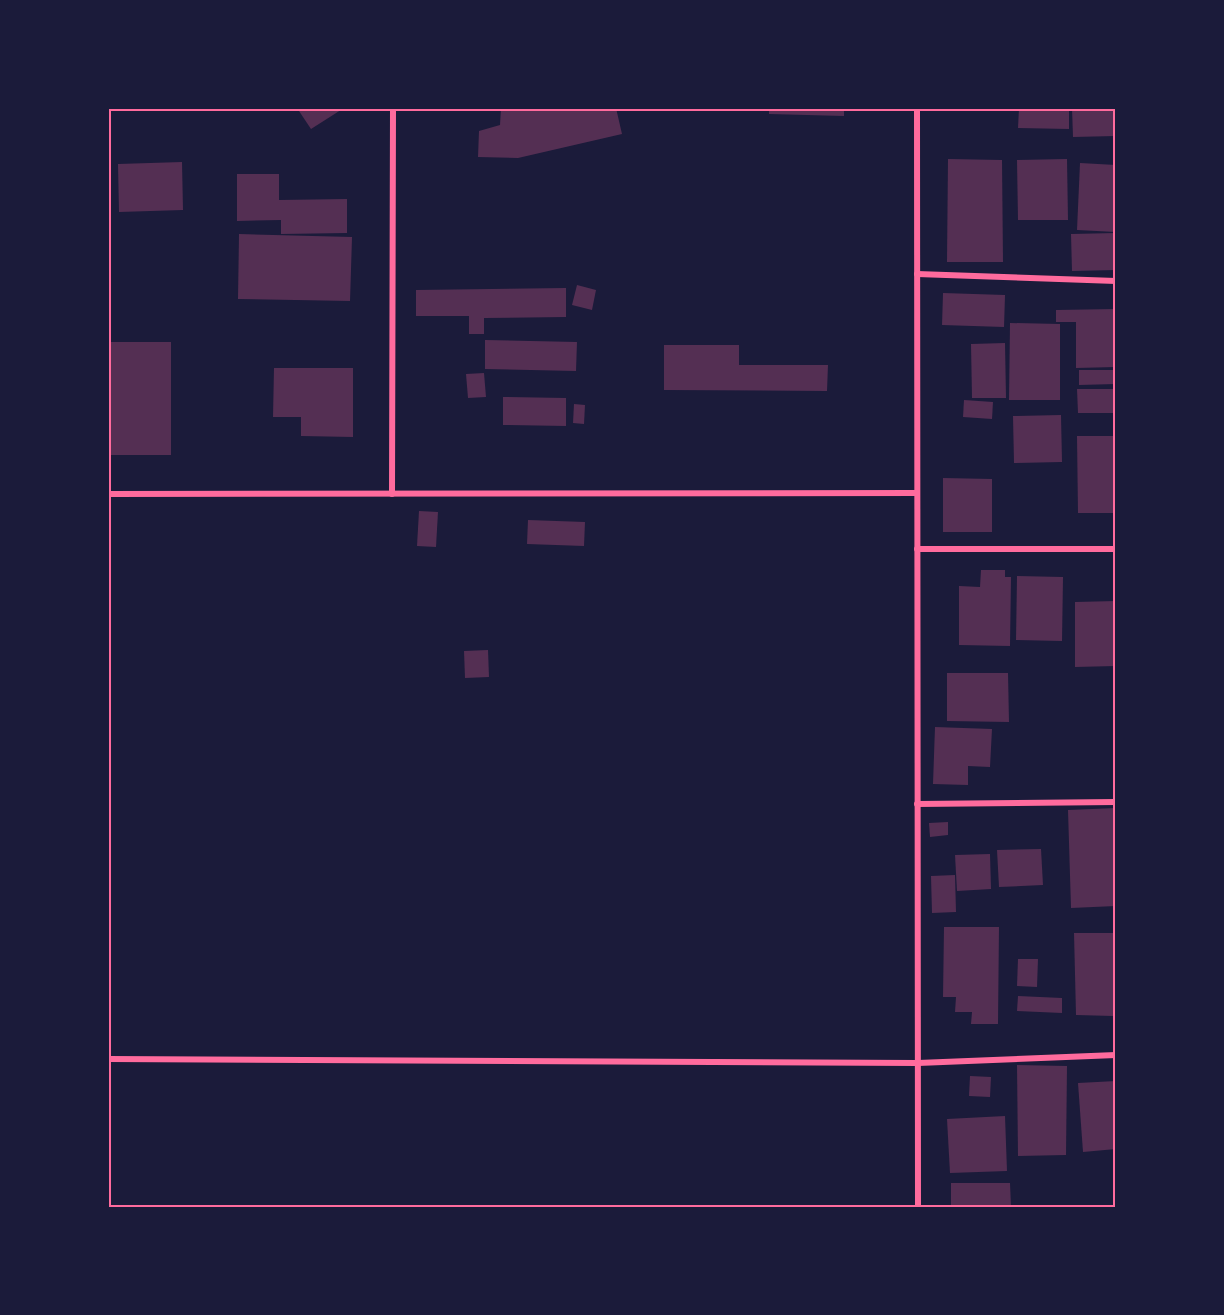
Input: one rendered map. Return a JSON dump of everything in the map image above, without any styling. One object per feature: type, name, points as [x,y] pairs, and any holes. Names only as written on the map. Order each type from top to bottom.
[{"type":"street","points":[[392,494],[393,108]]},
{"type":"street","points":[[917,108],[918,1207]]},
{"type":"street","points":[[917,274],[1116,281]]},
{"type":"street","points":[[108,494],[917,493]]},
{"type":"street","points":[[917,549],[1116,549]]},
{"type":"street","points":[[917,804],[1116,802]]},
{"type":"street","points":[[108,1059],[918,1062],[1116,1055]]},
{"type":"building","points":[[297,108],[344,108],[311,129]]},
{"type":"building","points":[[501,108],[616,108],[622,134],[518,158],[478,157],[479,131],[500,125]]},
{"type":"building","points":[[769,108],[844,108],[844,116],[769,114]]},
{"type":"building","points":[[1019,108],[1069,108],[1069,129],[1018,128]]},
{"type":"building","points":[[1072,108],[1116,108],[1116,136],[1073,137]]},
{"type":"building","points":[[948,159],[1002,160],[1003,262],[947,262]]},
{"type":"building","points":[[1067,159],[1068,220],[1018,220],[1017,160]]},
{"type":"building","points":[[182,162],[183,210],[119,212],[118,164]]},
{"type":"building","points":[[1080,163],[1116,165],[1116,232],[1077,230]]},
{"type":"building","points":[[237,174],[279,174],[279,200],[347,199],[347,233],[281,234],[281,220],[237,221]]},
{"type":"building","points":[[1116,233],[1116,270],[1072,271],[1071,234]]},
{"type":"building","points":[[239,234],[352,237],[350,301],[238,299]]},
{"type":"building","points":[[577,285],[596,290],[592,310],[572,305]]},
{"type":"building","points":[[566,288],[566,317],[484,318],[484,334],[469,334],[469,316],[416,316],[416,290]]},
{"type":"building","points":[[943,293],[1005,295],[1004,327],[942,325]]},
{"type":"building","points":[[1116,309],[1116,367],[1076,368],[1076,322],[1056,322],[1056,310]]},
{"type":"building","points":[[1010,323],[1060,324],[1060,400],[1009,400]]},
{"type":"building","points":[[485,340],[577,342],[576,371],[485,369]]},
{"type":"building","points":[[108,342],[171,342],[171,455],[108,455]]},
{"type":"building","points":[[1005,343],[1006,398],[972,398],[971,344]]},
{"type":"building","points":[[664,345],[739,345],[739,365],[828,365],[827,391],[664,390]]},
{"type":"building","points":[[274,368],[353,368],[353,437],[301,436],[301,417],[273,417]]},
{"type":"building","points":[[1079,370],[1116,370],[1116,384],[1079,385]]},
{"type":"building","points":[[484,373],[486,397],[468,398],[466,374]]},
{"type":"building","points":[[1077,389],[1116,389],[1116,413],[1078,413]]},
{"type":"building","points":[[503,397],[566,398],[566,426],[503,425]]},
{"type":"building","points":[[964,400],[993,402],[992,419],[963,417]]},
{"type":"building","points":[[574,404],[585,405],[584,424],[573,423]]},
{"type":"building","points":[[1061,415],[1062,462],[1014,463],[1013,416]]},
{"type":"building","points":[[1077,436],[1116,436],[1116,513],[1078,513]]},
{"type":"building","points":[[943,478],[992,479],[992,532],[943,532]]},
{"type":"building","points":[[419,511],[438,512],[436,547],[417,546]]},
{"type":"building","points":[[528,520],[585,522],[584,546],[527,544]]},
{"type":"building","points":[[981,570],[1005,570],[1005,577],[1011,577],[1010,646],[959,645],[959,586],[980,587]]},
{"type":"building","points":[[1017,576],[1063,577],[1062,641],[1016,640]]},
{"type":"building","points":[[1116,601],[1116,666],[1075,667],[1075,602]]},
{"type":"building","points":[[488,650],[489,677],[465,678],[464,651]]},
{"type":"building","points":[[947,673],[1008,673],[1009,722],[947,721]]},
{"type":"building","points":[[935,727],[992,729],[990,767],[968,766],[968,785],[933,784]]},
{"type":"building","points":[[1116,808],[1116,906],[1071,908],[1068,810]]},
{"type":"building","points":[[948,822],[948,835],[930,837],[929,823]]},
{"type":"building","points":[[1041,849],[1043,885],[999,887],[997,850]]},
{"type":"building","points":[[990,854],[991,889],[957,891],[955,855]]},
{"type":"building","points":[[955,875],[956,912],[932,913],[931,876]]},
{"type":"building","points":[[944,927],[999,927],[998,1024],[971,1024],[972,1012],[955,1012],[956,997],[943,997]]},
{"type":"building","points":[[1074,933],[1114,933],[1113,1016],[1076,1015]]},
{"type":"building","points":[[1018,959],[1038,959],[1037,987],[1017,986]]},
{"type":"building","points":[[1018,996],[1062,998],[1062,1013],[1017,1011]]},
{"type":"building","points":[[1017,1065],[1067,1066],[1066,1155],[1018,1156]]},
{"type":"building","points":[[970,1076],[991,1077],[990,1097],[969,1096]]},
{"type":"building","points":[[1116,1081],[1116,1149],[1083,1152],[1078,1083]]},
{"type":"building","points":[[1005,1116],[1007,1171],[950,1173],[947,1119]]},
{"type":"building","points":[[951,1183],[1010,1183],[1011,1207],[951,1207]]}]
